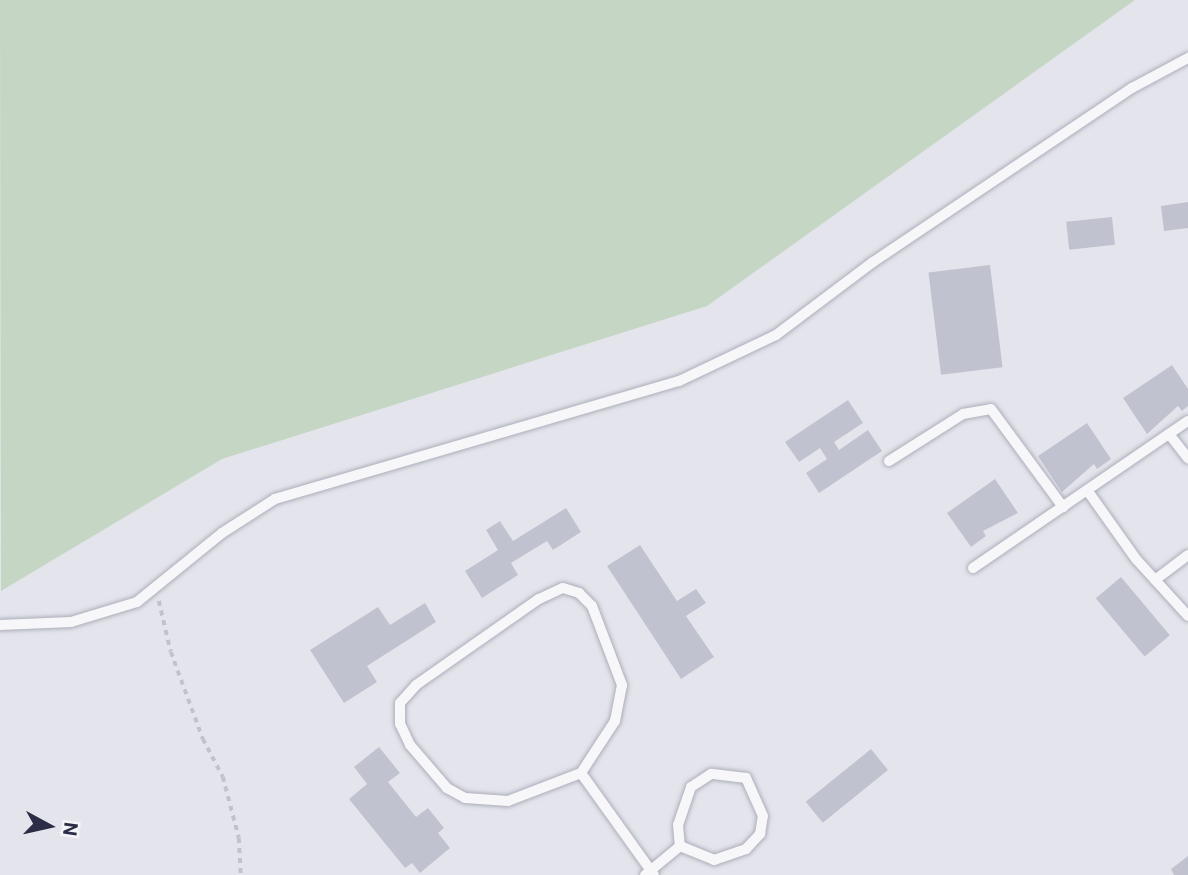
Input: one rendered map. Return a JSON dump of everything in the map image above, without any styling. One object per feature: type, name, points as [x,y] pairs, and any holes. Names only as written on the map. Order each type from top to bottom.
[{"type":"lane","points":[[0,625],[71,622],[137,602],[222,533],[275,499],[679,381],[776,335],[873,262],[1057,138],[1132,88],[1188,58]]},
{"type":"lane","points":[[890,461],[963,414],[991,409],[1063,507]]},
{"type":"lane","points":[[973,568],[1188,421]]},
{"type":"lane","points":[[1168,434],[1188,458]]},
{"type":"lane","points":[[1087,490],[1155,580],[1188,615]]},
{"type":"lane","points":[[1155,580],[1188,555]]},
{"type":"lane","points":[[563,588],[579,593],[592,606],[622,685],[615,721],[581,773],[508,801],[465,799],[447,788],[410,745],[400,724],[400,703],[416,685],[539,598],[563,588]]},
{"type":"lane","points":[[581,773],[650,874],[681,846]]},
{"type":"lane","points":[[712,774],[746,778],[763,816],[760,834],[746,849],[714,860],[681,846],[678,825],[691,787],[712,774]]},
{"type":"path","points":[[156,586],[171,652],[203,739],[223,777],[239,838],[241,875]]},
{"type":"green space","points":[[0,0],[1135,0],[707,306],[222,459],[1,591]]},
{"type":"building","points":[[1188,202],[1188,228],[1164,231],[1161,206]]},
{"type":"building","points":[[1112,217],[1115,245],[1069,250],[1066,222]]},
{"type":"building","points":[[990,265],[1003,367],[941,375],[928,273]]},
{"type":"building","points":[[1172,365],[1188,389],[1188,406],[1182,411],[1178,406],[1147,434],[1123,398]]},
{"type":"building","points":[[848,400],[863,423],[834,442],[839,450],[868,430],[882,451],[819,493],[806,473],[827,459],[820,448],[799,462],[785,442]]},
{"type":"building","points":[[1087,423],[1111,459],[1097,469],[1094,464],[1062,492],[1038,456]]},
{"type":"building","points":[[995,479],[1018,513],[983,531],[986,536],[971,547],[947,513]]},
{"type":"building","points":[[566,508],[581,532],[553,550],[547,541],[511,563],[518,575],[482,598],[465,571],[498,550],[486,530],[500,521],[513,541]]},
{"type":"building","points":[[640,545],[677,601],[696,589],[706,603],[686,616],[714,657],[681,679],[607,566]]},
{"type":"building","points":[[1121,577],[1170,635],[1145,656],[1096,598]]},
{"type":"building","points":[[425,603],[436,622],[367,666],[377,682],[344,703],[310,650],[378,607],[390,625]]},
{"type":"building","points":[[379,747],[400,773],[388,782],[416,817],[428,808],[444,828],[438,833],[450,848],[420,873],[412,863],[405,868],[349,799],[367,784],[354,767]]},
{"type":"building","points":[[871,749],[888,770],[823,823],[806,802]]},
{"type":"building","points":[[1188,856],[1188,875],[1174,875],[1171,869]]}]
